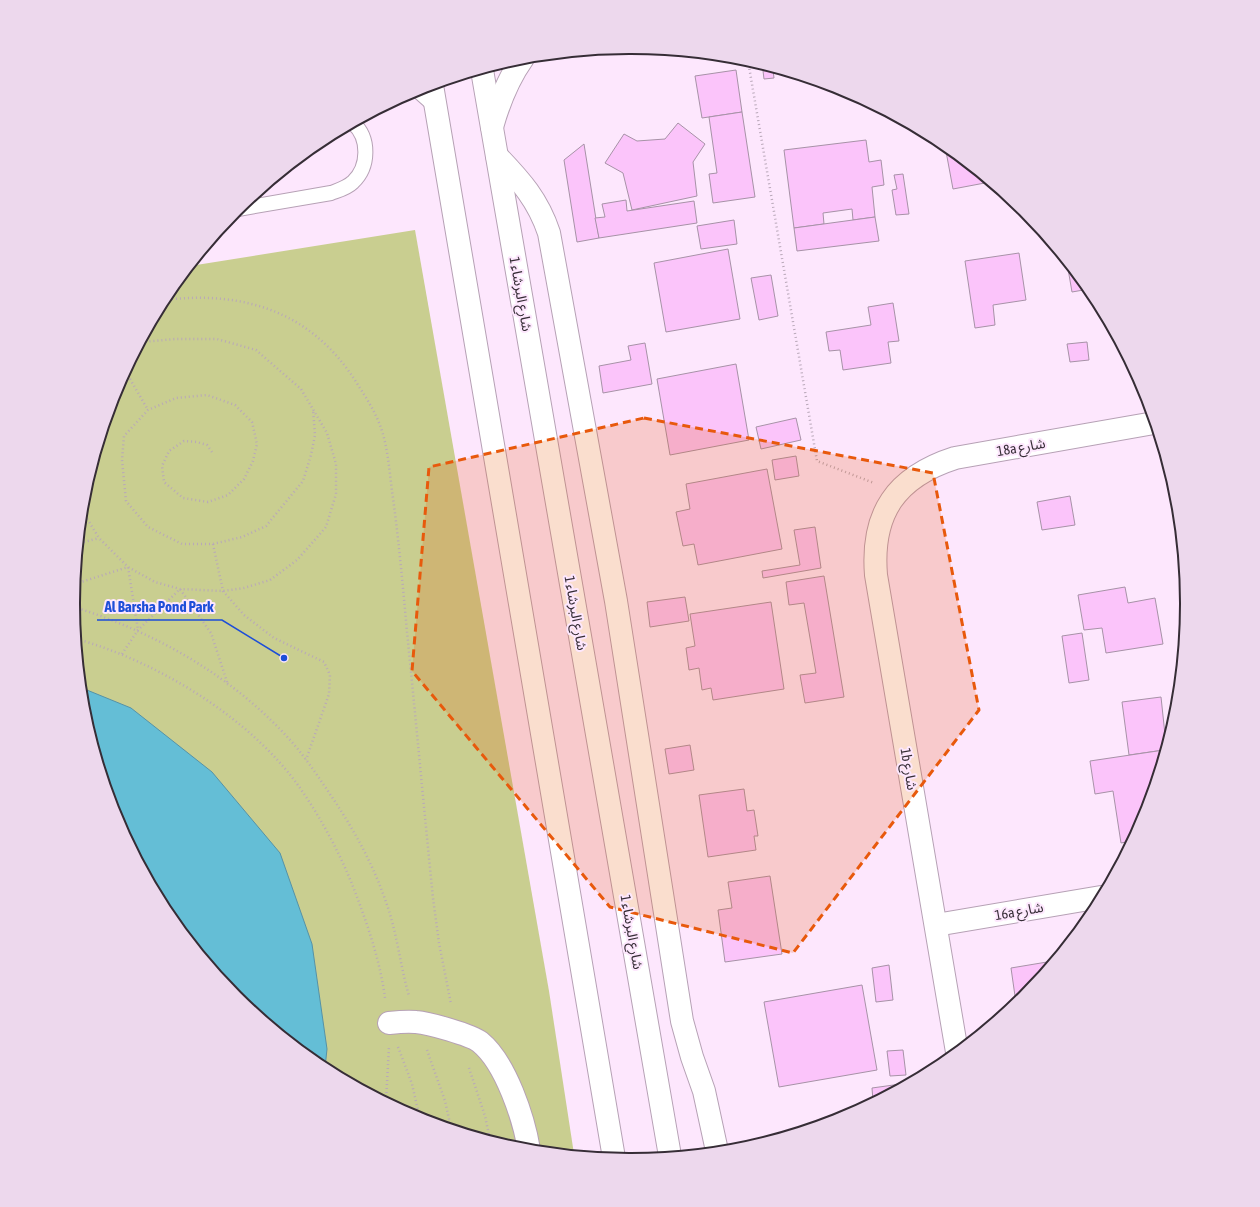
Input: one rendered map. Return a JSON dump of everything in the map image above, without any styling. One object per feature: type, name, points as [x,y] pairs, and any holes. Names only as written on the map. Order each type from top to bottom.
[{"type":"street","points":[[492,127],[499,103],[509,80],[518,66]]},
{"type":"street","name":"شارع البرشاء 1","points":[[483,74],[669,1152]]},
{"type":"street","points":[[434,95],[613,1153]]},
{"type":"street","points":[[497,156],[526,187],[536,201],[544,217],[549,234],[616,601],[680,1007],[692,1057],[704,1091],[716,1146]]},
{"type":"street","name":"18a شارع","points":[[898,492],[914,476],[934,465],[955,458],[1149,424]]},
{"type":"street","name":"1b شارع","points":[[898,492],[885,510],[877,531],[874,553],[876,575],[956,1045]]},
{"type":"street","name":"16a شارع","points":[[936,925],[1094,897]]},
{"type":"street","points":[[389,1023],[416,1022],[458,1033],[480,1042],[496,1062],[516,1098],[527,1143]]},
{"type":"lane","points":[[250,207],[331,193],[343,189],[353,182],[361,172],[365,160],[366,148],[362,136],[356,127]]},
{"type":"path","points":[[749,68],[817,461],[898,492]]},
{"type":"path","points":[[172,299],[194,298],[248,302],[275,311],[296,321],[321,339],[347,366],[369,401],[377,417],[385,445],[398,533],[433,898],[440,951],[458,1033],[485,1116],[489,1134]]},
{"type":"path","points":[[87,521],[99,538],[128,567],[155,582],[180,589],[223,591],[244,588],[270,580],[297,560],[326,527],[336,494],[336,464],[328,433],[301,389],[256,350],[217,339],[175,339],[147,342]]},
{"type":"path","points":[[129,377],[148,410]]},
{"type":"path","points":[[212,452],[207,445],[197,442],[184,441],[169,451],[162,466],[164,482],[183,498],[208,502],[228,496],[244,479],[253,461],[257,444],[252,422],[235,405],[207,395],[176,398],[148,410],[124,436],[122,460],[126,501],[148,527],[182,544],[213,544],[242,537],[266,526],[303,481],[315,435],[313,409]]},
{"type":"path","points":[[84,542],[99,538]]},
{"type":"path","points":[[213,544],[223,591],[244,615],[274,638],[324,662],[330,675],[329,694],[306,760]]},
{"type":"path","points":[[81,582],[128,567]]},
{"type":"path","points":[[128,567],[138,630]]},
{"type":"path","points":[[122,654],[138,630],[180,589]]},
{"type":"path","points":[[180,589],[211,633],[228,685]]},
{"type":"path","points":[[80,609],[138,630],[179,652],[228,685],[272,721],[306,760],[348,821],[370,861],[387,903],[416,1022],[432,1061],[449,1123]]},
{"type":"path","points":[[82,641],[122,654],[180,683],[224,712],[264,747],[299,786],[328,830],[350,878],[377,959],[389,1023],[390,1058],[386,1096]]},
{"type":"path","points":[[389,1023],[412,1084],[418,1110]]},
{"type":"highlighted area","points":[[644,418],[933,473],[979,710],[793,953],[610,907],[412,671],[429,467]]},
{"type":"green space","points":[[415,230],[549,991],[573,1150],[523,1142],[488,1134],[453,1124],[420,1111],[355,1079],[295,1039],[241,992],[194,938],[173,909],[154,878],[137,847],[122,814],[99,746],[85,675],[80,604],[85,532],[99,461],[122,393],[137,360],[154,329],[173,298],[197,265]]},
{"type":"water","points":[[88,690],[131,708],[212,772],[280,853],[312,944],[327,1049],[326,1060],[295,1039],[268,1017],[241,992],[217,966],[173,909],[137,847],[122,814],[99,746]]},
{"type":"building","points":[[736,70],[742,112],[702,118],[695,76]]},
{"type":"building","points":[[763,71],[773,73],[774,78],[764,79]]},
{"type":"building","points":[[742,112],[755,197],[713,203],[709,174],[717,173],[709,117]]},
{"type":"building","points":[[678,123],[705,144],[693,162],[697,196],[632,210],[623,173],[605,163],[624,134],[637,141],[665,139]]},
{"type":"building","points":[[866,140],[869,162],[881,160],[884,185],[872,187],[875,217],[853,220],[852,209],[823,213],[824,224],[794,228],[784,150]]},
{"type":"building","points":[[584,144],[599,238],[577,242],[564,160]]},
{"type":"building","points":[[947,155],[984,183],[953,189]]},
{"type":"building","points":[[903,174],[909,214],[896,215],[892,190],[897,189],[894,175]]},
{"type":"building","points":[[626,200],[627,211],[694,201],[697,223],[599,238],[595,218],[605,217],[602,204]]},
{"type":"building","points":[[875,217],[879,241],[797,251],[794,228]]},
{"type":"building","points":[[734,220],[737,244],[701,249],[697,226]]},
{"type":"building","points":[[728,249],[740,319],[666,332],[654,263]]},
{"type":"building","points":[[1019,253],[1026,300],[993,305],[995,325],[975,328],[965,261]]},
{"type":"building","points":[[1069,273],[1081,290],[1072,292]]},
{"type":"building","points":[[771,275],[778,316],[759,320],[751,278]]},
{"type":"building","points":[[893,303],[899,341],[888,342],[891,363],[843,370],[840,350],[829,351],[826,332],[871,325],[868,307]]},
{"type":"building","points":[[1087,342],[1089,360],[1070,362],[1067,344]]},
{"type":"building","points":[[645,343],[652,384],[603,393],[599,366],[631,360],[628,346]]},
{"type":"building","points":[[736,364],[749,440],[670,455],[657,379]]},
{"type":"building","points":[[796,418],[801,440],[761,449],[756,427]]},
{"type":"building","points":[[796,456],[799,476],[775,480],[772,460]]},
{"type":"building","points":[[767,469],[782,549],[698,565],[694,544],[683,546],[676,512],[690,509],[686,484]]},
{"type":"building","points":[[1070,496],[1075,525],[1042,530],[1037,502]]},
{"type":"building","points":[[815,527],[821,568],[763,578],[762,571],[800,565],[794,530]]},
{"type":"building","points":[[824,576],[844,697],[805,703],[800,675],[816,673],[804,603],[789,605],[786,582]]},
{"type":"building","points":[[1125,587],[1128,603],[1155,598],[1163,644],[1106,653],[1102,628],[1084,630],[1078,595]]},
{"type":"building","points":[[685,597],[689,621],[650,627],[647,602]]},
{"type":"building","points":[[771,602],[784,689],[713,700],[711,688],[702,690],[699,668],[689,670],[686,648],[695,646],[690,614]]},
{"type":"building","points":[[1082,633],[1089,680],[1069,683],[1062,636]]},
{"type":"building","points":[[1161,697],[1165,730],[1159,751],[1129,755],[1122,702]]},
{"type":"building","points":[[690,745],[694,770],[669,774],[665,749]]},
{"type":"building","points":[[1159,751],[1138,814],[1125,842],[1121,843],[1113,791],[1095,794],[1090,761]]},
{"type":"building","points":[[744,789],[747,811],[754,810],[758,836],[754,836],[756,850],[708,857],[699,795]]},
{"type":"building","points":[[770,876],[782,954],[725,962],[718,910],[732,908],[728,882]]},
{"type":"building","points":[[1046,962],[1015,996],[1011,968]]},
{"type":"building","points":[[889,965],[893,1000],[876,1002],[872,968]]},
{"type":"building","points":[[862,985],[877,1070],[779,1087],[764,1002]]},
{"type":"building","points":[[903,1050],[906,1075],[890,1076],[887,1051]]},
{"type":"building","points":[[894,1085],[873,1096],[872,1088]]},
{"type":"place","name":"Al Barsha Pond Park","points":[[284,658]]}]
